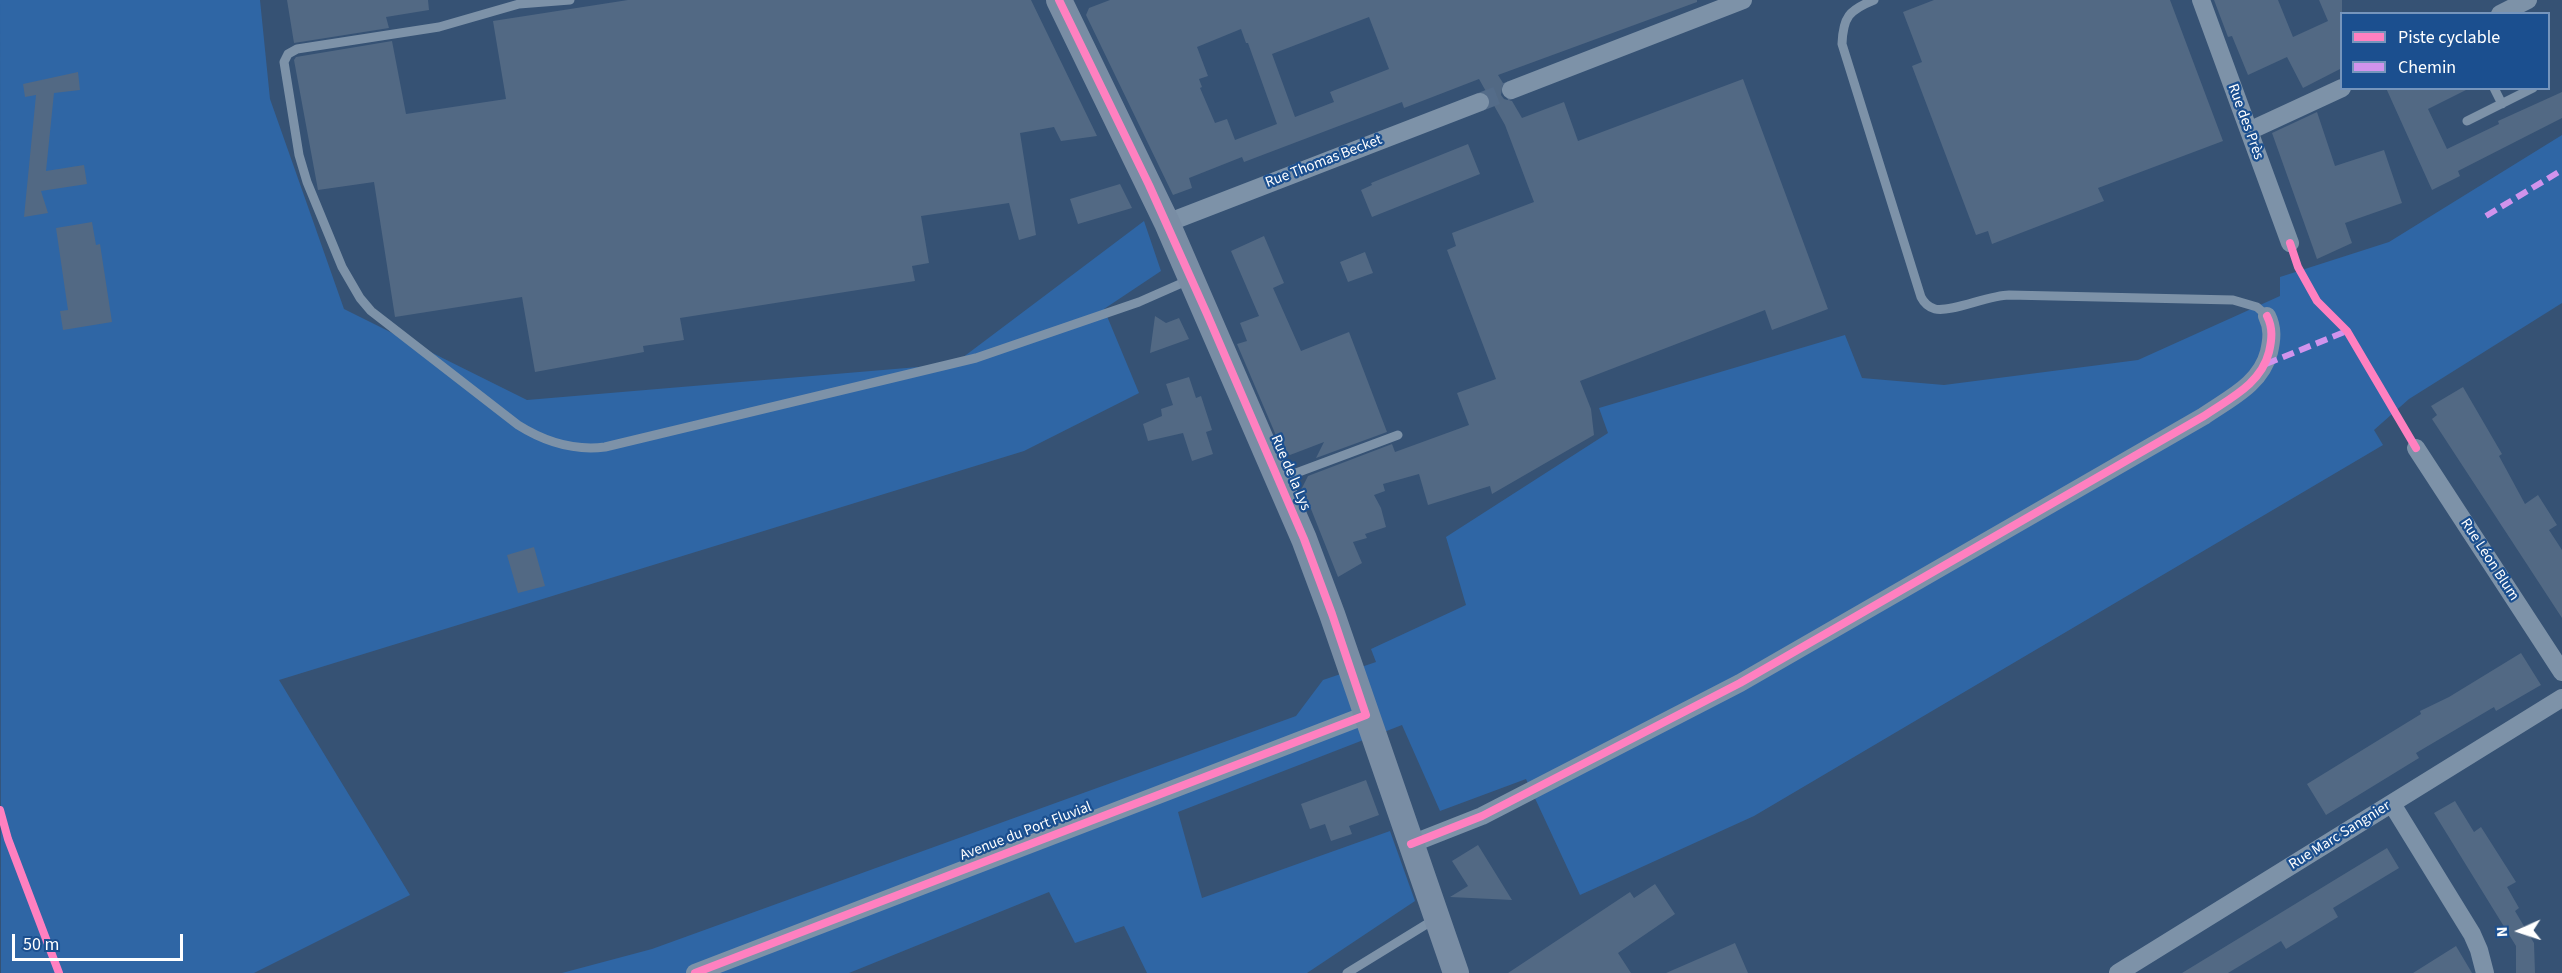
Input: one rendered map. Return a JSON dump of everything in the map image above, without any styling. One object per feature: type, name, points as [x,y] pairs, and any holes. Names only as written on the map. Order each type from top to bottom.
[{"type":"main road","name":"Rue de la Lys","points":[[1059,0],[1167,223],[1324,590],[1456,973]]},
{"type":"street","points":[[1510,90],[1743,0]]},
{"type":"street","name":"Rue des Près","points":[[2200,0],[2290,243]]},
{"type":"street","points":[[2504,12],[2528,0]]},
{"type":"street","points":[[2249,131],[2340,89]]},
{"type":"street","name":"Rue Thomas Becket","points":[[1167,223],[1480,102]]},
{"type":"street","points":[[1411,844],[1482,816],[1740,683],[2204,416],[2254,381],[2263,370],[2271,342],[2271,327],[2267,316]]},
{"type":"street","name":"Rue Léon Blum","points":[[2416,448],[2562,672]]},
{"type":"street","name":"Rue Marc Sangnier","points":[[2118,973],[2562,698]]},
{"type":"street","name":"Avenue du Port Fluvial","points":[[695,973],[1366,715]]},
{"type":"street","points":[[2392,804],[2472,934],[2480,950],[2485,973]]},
{"type":"lane","points":[[570,0],[519,4],[439,27],[297,49],[288,54],[284,62],[304,174],[342,267],[360,298],[371,311],[518,426],[536,436],[556,444],[578,448],[605,447],[950,365],[1128,306],[1192,279]]},
{"type":"lane","points":[[1874,0],[1854,8],[1843,26],[1842,44],[1921,297],[1926,305],[1940,310],[1989,297],[2009,295],[2233,300],[2257,307],[2267,316]]},
{"type":"lane","points":[[2495,90],[2502,104]]},
{"type":"lane","points":[[2467,121],[2529,90]]},
{"type":"lane","points":[[1278,479],[1398,435]]},
{"type":"lane","points":[[1347,973],[1437,917]]},
{"type":"shaded area","points":[[0,0],[260,0],[270,99],[344,309],[527,400],[954,364],[1144,221],[1161,271],[1104,309],[1139,393],[1024,451],[279,680],[410,895],[254,973],[1,973]]},
{"type":"shaded area","points":[[2562,135],[2562,303],[2409,399],[2374,430],[2383,445],[1754,816],[1580,895],[1526,779],[1440,811],[1402,725],[1178,812],[1202,898],[1390,831],[1415,901],[1307,973],[1147,973],[1124,926],[1075,943],[1049,892],[849,973],[562,973],[652,949],[1296,716],[1323,680],[1376,662],[1371,649],[1466,605],[1446,537],[1608,433],[1599,408],[1845,335],[1862,378],[1944,385],[2138,360],[2280,296],[2280,277],[2389,242]]},
{"type":"building","points":[[287,0],[428,0],[429,10],[386,17],[389,28],[294,43]]},
{"type":"building","points":[[628,0],[1031,0],[1097,136],[1061,141],[1054,127],[1020,133],[1036,235],[1019,240],[1009,203],[921,216],[929,263],[912,266],[915,281],[680,318],[684,340],[643,346],[644,352],[535,372],[522,297],[395,317],[374,182],[318,190],[294,60],[296,57],[392,41],[406,114],[506,99],[493,21]]},
{"type":"building","points":[[1110,0],[1697,0],[1697,2],[1498,75],[1503,83],[1501,95],[1504,99],[1512,101],[1522,118],[1564,102],[1578,141],[1743,79],[1828,309],[1772,330],[1765,310],[1580,381],[1591,409],[1594,435],[1492,494],[1490,486],[1428,505],[1419,474],[1383,484],[1385,491],[1374,495],[1381,508],[1386,527],[1365,534],[1367,538],[1353,542],[1362,563],[1338,577],[1311,509],[1308,510],[1300,492],[1308,476],[1392,444],[1395,452],[1469,425],[1457,393],[1496,379],[1447,250],[1456,246],[1452,233],[1534,202],[1505,125],[1479,79],[1404,108],[1402,102],[1244,162],[1242,157],[1189,178],[1192,188],[1173,195],[1086,15],[1089,8]],"holes":[[[1369,17],[1389,69],[1330,92],[1334,102],[1295,117],[1272,54]],[[1241,29],[1277,124],[1235,140],[1227,119],[1215,123],[1200,88],[1202,87],[1199,79],[1208,76],[1197,47]]]},
{"type":"building","points":[[1934,0],[2170,0],[2223,141],[2098,188],[2104,201],[1992,244],[1988,231],[1976,235],[1912,66],[1922,62],[1903,12]]},
{"type":"building","points":[[2214,0],[2278,0],[2293,37],[2328,21],[2319,0],[2342,0],[2340,69],[2303,88],[2287,57],[2248,75],[2232,36],[2228,37]]},
{"type":"building","points":[[78,72],[80,90],[54,93],[46,171],[84,165],[87,184],[41,191],[48,213],[24,217],[36,95],[25,97],[23,84]]},
{"type":"building","points":[[2387,90],[2466,90],[2428,109],[2447,149],[2499,124],[2498,121],[2562,92],[2562,118],[2458,171],[2460,176],[2432,190]]},
{"type":"building","points":[[2317,112],[2335,166],[2384,150],[2402,203],[2345,223],[2352,243],[2317,259],[2272,133]]},
{"type":"building","points":[[1468,144],[1480,174],[1372,217],[1361,190],[1372,185],[1371,183]]},
{"type":"building","points":[[1120,184],[1132,208],[1078,224],[1070,199]]},
{"type":"building","points":[[92,222],[96,245],[100,244],[112,322],[63,330],[60,311],[68,310],[56,228]]},
{"type":"building","points":[[1264,236],[1284,283],[1273,288],[1301,351],[1349,332],[1387,432],[1316,458],[1324,442],[1290,455],[1283,452],[1237,344],[1247,341],[1240,323],[1259,316],[1231,251]]},
{"type":"building","points":[[1365,252],[1373,273],[1348,282],[1340,262]]},
{"type":"building","points":[[1155,316],[1166,323],[1179,318],[1189,339],[1150,353]]},
{"type":"building","points":[[1189,377],[1196,398],[1201,396],[1212,430],[1206,432],[1213,454],[1192,461],[1183,433],[1148,441],[1143,424],[1162,416],[1161,409],[1173,405],[1166,384]]},
{"type":"building","points":[[2463,387],[2502,454],[2499,456],[2525,504],[2538,495],[2557,525],[2549,530],[2562,550],[2562,618],[2432,419],[2437,415],[2431,406]]},
{"type":"building","points":[[534,547],[545,586],[518,593],[507,555]]},
{"type":"building","points":[[2521,653],[2541,685],[2496,711],[2494,707],[2416,753],[2419,758],[2326,815],[2307,784],[2421,714],[2420,711],[2449,697]]},
{"type":"building","points":[[1366,780],[1379,815],[1349,826],[1352,834],[1331,841],[1325,824],[1310,829],[1301,804]]},
{"type":"building","points":[[2455,801],[2474,832],[2481,827],[2516,882],[2507,887],[2519,908],[2515,911],[2534,943],[2535,973],[2516,973],[2516,946],[2434,813]]},
{"type":"building","points":[[1478,845],[1512,900],[1450,897],[1468,886],[1452,861]]},
{"type":"building","points":[[2387,848],[2399,868],[2333,908],[2338,917],[2286,949],[2281,941],[2228,973],[2182,973]]},
{"type":"building","points":[[1655,884],[1675,914],[1618,953],[1631,973],[1508,973],[1630,892],[1634,898]]},
{"type":"building","points":[[1735,943],[1748,973],[1666,973]]},
{"type":"building","points":[[2456,946],[2472,973],[2413,973]]},
{"type":"tunnel","points":[[1480,102],[1511,90]]},
{"type":"marked path","points":[[2486,216],[2562,170]]},
{"type":"marked path","points":[[2266,364],[2347,331]]},
{"type":"cycle path","points":[[695,973],[1366,715],[1304,539],[1149,185],[1059,0]]},
{"type":"cycle path","points":[[2290,243],[2298,267],[2317,301],[2347,331],[2416,448]]},
{"type":"cycle path","points":[[1411,844],[1482,816],[1740,683],[2204,416],[2252,382],[2259,373],[2265,363],[2271,343],[2271,329],[2267,316]]},
{"type":"cycle path","points":[[0,810],[8,839],[59,973]]}]
